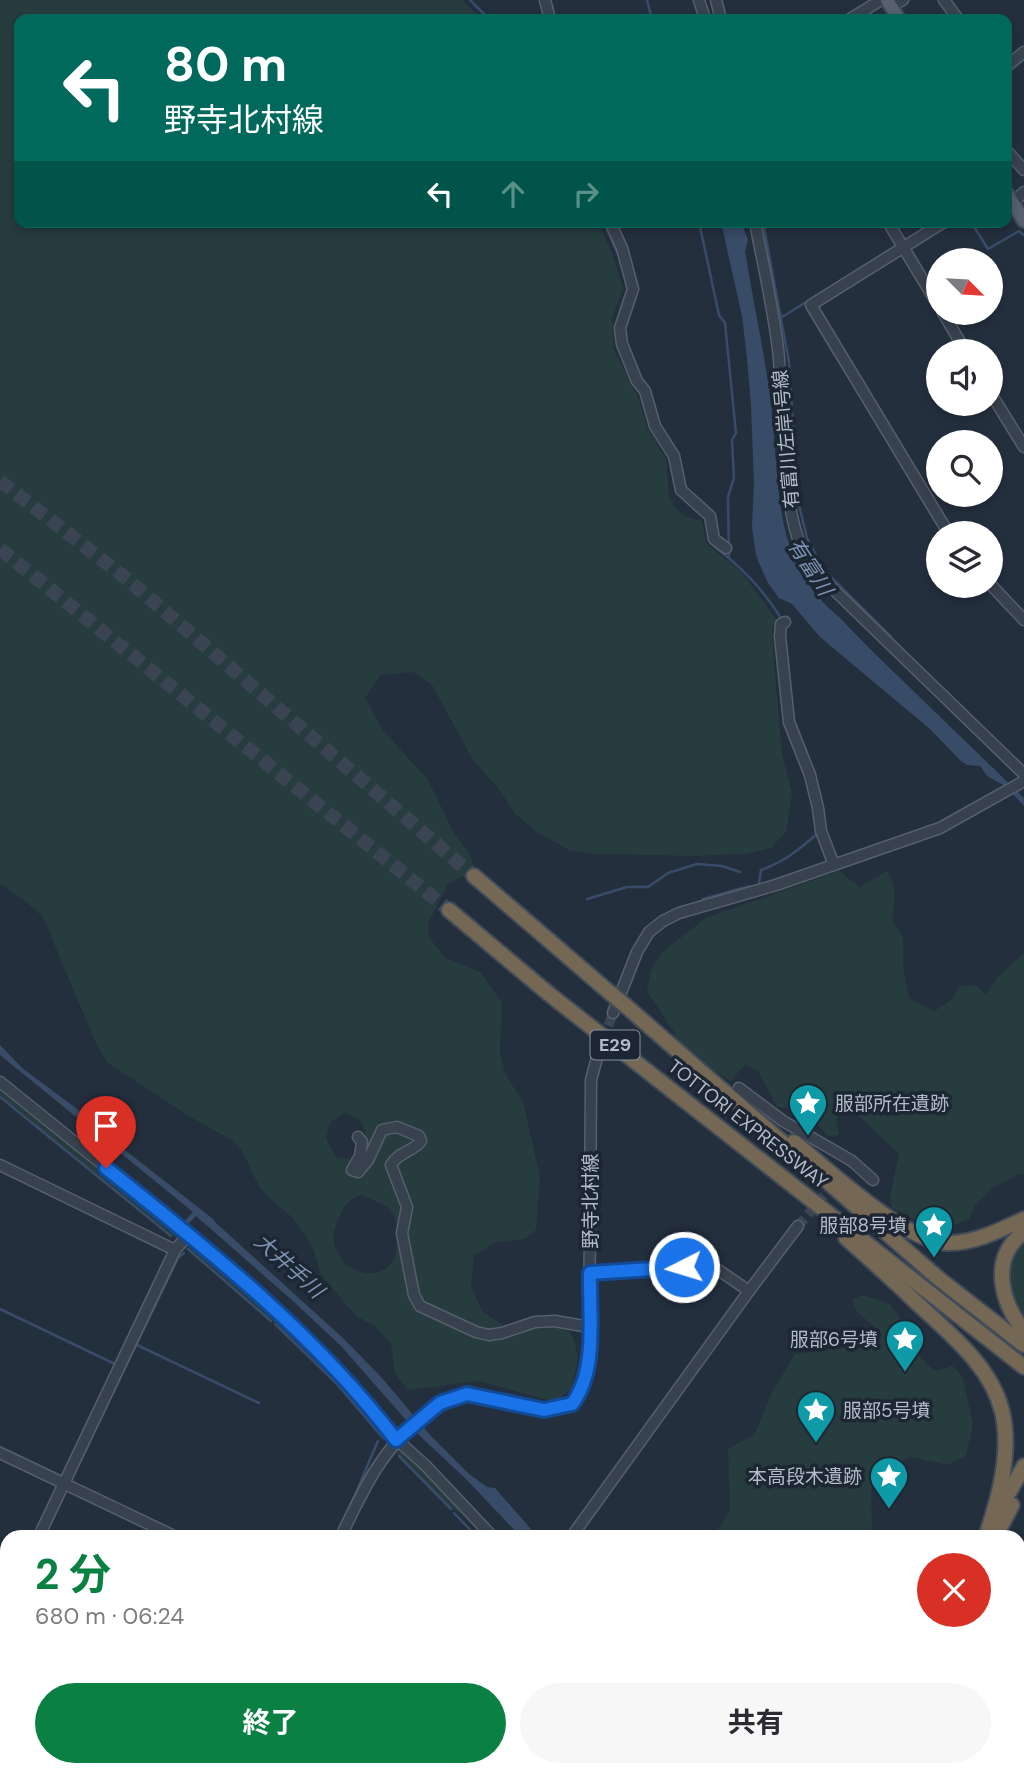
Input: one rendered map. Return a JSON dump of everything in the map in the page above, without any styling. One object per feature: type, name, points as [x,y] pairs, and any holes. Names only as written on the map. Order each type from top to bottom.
[{"type":"highway","name":"TOTTORI EXPRESSWAY","points":[[474,876],[609,992],[619,1009],[692,1066],[938,1278],[1024,1345]]},
{"type":"highway","name":"TOTTORI EXPRESSWAY","points":[[449,910],[549,994],[1024,1367]]},
{"type":"highway","points":[[692,1066],[894,1220],[926,1239],[946,1243],[976,1239],[1024,1219]]},
{"type":"highway","points":[[783,1176],[802,1202],[917,1303],[959,1343],[988,1378],[1002,1411],[1005,1456],[994,1530]]},
{"type":"highway","points":[[1024,1232],[1010,1248],[1002,1267],[1001,1283],[1012,1315],[1024,1331]]},
{"type":"highway","points":[[995,1530],[1024,1466]]},
{"type":"highway","points":[[996,1530],[1024,1482]]},
{"type":"highway","points":[[998,1530],[1024,1503]]},
{"type":"main road","points":[[1012,200],[1024,221]]},
{"type":"street","points":[[861,14],[886,2],[903,0]]},
{"type":"street","points":[[613,228],[622,248],[633,289],[620,328],[622,344],[637,381],[645,391],[655,426],[674,456],[681,490],[710,516],[713,539],[726,548]]},
{"type":"street","name":"有富川左岸1号線","points":[[756,228],[778,346],[788,494],[801,546],[812,567],[832,588],[1023,779]]},
{"type":"street","points":[[892,228],[926,285]]},
{"type":"street","points":[[934,228],[811,305],[941,521]]},
{"type":"street","points":[[1003,413],[1024,447]]},
{"type":"street","points":[[1003,598],[1024,620]]},
{"type":"street","points":[[785,622],[781,624],[780,636],[789,722],[810,775],[821,831],[834,865]]},
{"type":"street","points":[[619,1009],[637,952],[649,932],[663,921],[679,913],[776,885],[940,828],[1023,779]]},
{"type":"street","name":"野寺北村線","points":[[399,1437],[428,1411],[455,1396],[467,1394],[544,1410],[572,1404],[579,1395],[589,1351],[591,1080],[598,1054]]},
{"type":"street","points":[[0,1082],[189,1234],[306,1337],[486,1530]]},
{"type":"street","points":[[739,1088],[783,1121],[852,1161],[873,1180]]},
{"type":"street","points":[[358,1137],[362,1142],[360,1156],[352,1170],[358,1172],[368,1160],[382,1130],[397,1127],[419,1136],[421,1141],[419,1145],[395,1158],[391,1165],[407,1206],[402,1233],[414,1295],[420,1306],[489,1335],[535,1322],[555,1321],[589,1328]]},
{"type":"street","points":[[845,1171],[852,1161]]},
{"type":"street","points":[[0,1165],[175,1250]]},
{"type":"street","points":[[576,1530],[797,1226]]},
{"type":"street","points":[[42,1530],[175,1250],[189,1234]]},
{"type":"street","points":[[590,1273],[708,1265],[748,1291]]},
{"type":"street","points":[[344,1530],[371,1475],[399,1437]]},
{"type":"street","points":[[0,1453],[161,1530]]},
{"type":"green space","points":[[0,0],[462,0],[477,14],[14,14],[14,228],[601,228],[623,288],[612,319],[614,350],[638,397],[648,429],[666,459],[669,496],[674,507],[685,516],[702,521],[706,543],[742,573],[776,619],[772,629],[782,753],[792,793],[786,832],[771,848],[745,854],[595,854],[569,850],[539,833],[516,815],[498,788],[473,760],[432,685],[413,672],[380,675],[365,698],[382,729],[428,780],[454,833],[470,854],[475,869],[448,884],[428,924],[429,937],[445,958],[480,972],[502,1003],[500,1053],[506,1076],[523,1101],[540,1177],[536,1230],[525,1239],[494,1243],[474,1256],[471,1287],[483,1312],[515,1333],[536,1327],[566,1328],[574,1339],[578,1359],[572,1388],[555,1402],[479,1381],[408,1390],[395,1373],[391,1344],[375,1326],[356,1316],[321,1275],[313,1248],[294,1219],[267,1196],[258,1184],[241,1149],[232,1140],[192,1118],[108,1063],[97,1046],[43,917],[0,884]],"holes":[[[345,1112],[364,1127],[365,1138],[362,1145],[353,1160],[336,1157],[326,1139],[330,1123]],[[360,1195],[391,1211],[396,1224],[397,1245],[391,1264],[381,1271],[371,1273],[349,1266],[341,1258],[335,1248],[334,1235],[337,1222],[348,1203]]]},
{"type":"green space","points":[[839,871],[860,887],[887,871],[894,888],[892,921],[903,937],[903,966],[909,998],[934,1011],[950,1001],[960,986],[975,985],[986,994],[999,976],[1024,953],[1024,1174],[992,1188],[974,1207],[969,1219],[944,1229],[928,1227],[891,1207],[890,1196],[899,1154],[859,1116],[844,1108],[836,1120],[839,1135],[828,1136],[802,1108],[777,1107],[758,1071],[745,1064],[731,1081],[682,1051],[674,1032],[647,991],[651,970],[662,952],[706,918]]},
{"type":"green space","points":[[0,1086],[183,1233],[180,1242],[0,1096]]},
{"type":"green space","points":[[1024,1238],[1024,1322],[1011,1296],[1007,1268],[1009,1260]]},
{"type":"green space","points":[[188,1239],[318,1353],[365,1404],[391,1439],[388,1442],[336,1381],[307,1353],[188,1248],[183,1251],[180,1249]]},
{"type":"green space","points":[[863,1295],[890,1304],[902,1321],[913,1350],[934,1371],[953,1366],[963,1378],[973,1425],[966,1456],[947,1465],[911,1457],[892,1465],[871,1489],[871,1530],[717,1530],[730,1511],[728,1449],[755,1434],[771,1394],[795,1354],[877,1344],[872,1325],[856,1311],[852,1299]]},
{"type":"green space","points":[[397,1446],[406,1451],[473,1520],[452,1509],[393,1450]]},
{"type":"water","points":[[722,228],[743,228],[748,240],[745,251],[768,386],[783,520],[801,571],[817,595],[871,650],[1024,798],[1024,806],[1005,786],[987,776],[980,766],[967,765],[961,761],[930,729],[820,637],[792,604],[779,598],[768,583],[756,555],[752,527],[754,484],[751,405],[742,316]]},
{"type":"water","points":[[0,1045],[22,1068],[96,1123],[116,1143],[213,1219],[344,1339],[382,1378],[430,1435],[469,1474],[487,1487],[495,1488],[532,1530],[514,1530],[421,1437],[341,1346],[293,1301],[196,1216],[186,1226],[182,1224],[193,1212],[0,1055]]},
{"type":"waterway","points":[[470,0],[484,14]]},
{"type":"waterway","points":[[647,0],[651,14]]},
{"type":"waterway","points":[[607,228],[621,261]]},
{"type":"waterway","points":[[700,228],[719,315],[725,323],[736,433],[732,440],[734,478],[728,497],[729,557]]},
{"type":"waterway","name":"有富川","points":[[764,228],[789,362],[798,501],[807,538],[824,570],[891,637]]},
{"type":"waterway","points":[[975,228],[988,249],[1019,231],[1024,235]]},
{"type":"waterway","points":[[782,317],[895,247]]},
{"type":"waterway","points":[[616,327],[623,304]]},
{"type":"waterway","points":[[808,310],[835,355]]},
{"type":"waterway","points":[[708,531],[713,545],[750,579],[781,618]]},
{"type":"waterway","points":[[1003,591],[1024,613]]},
{"type":"waterway","points":[[804,746],[810,763]]},
{"type":"waterway","points":[[759,883],[761,870],[791,855],[818,833]]},
{"type":"waterway","points":[[587,899],[627,887],[648,887],[668,873],[697,864],[722,866],[740,872]]},
{"type":"waterway","points":[[703,899],[750,886]]},
{"type":"waterway","points":[[0,1097],[171,1236]]},
{"type":"waterway","points":[[0,1170],[167,1252]]},
{"type":"waterway","points":[[55,1186],[70,1194]]},
{"type":"waterway","points":[[188,1249],[271,1321]]},
{"type":"waterway","points":[[72,1478],[178,1258],[184,1253]]},
{"type":"waterway","points":[[0,1309],[117,1365]]},
{"type":"waterway","points":[[275,1324],[336,1383],[383,1438]]},
{"type":"waterway","points":[[137,1345],[259,1403]]},
{"type":"waterway","points":[[349,1509],[378,1441]]},
{"type":"waterway","points":[[0,1447],[61,1476]]},
{"type":"waterway","points":[[399,1456],[451,1509]]},
{"type":"waterway","points":[[454,1513],[470,1530]]},
{"type":"tunnel","points":[[0,481],[127,579],[474,876]]},
{"type":"tunnel","points":[[0,549],[449,910]]},
{"type":"tunnel","points":[[598,1054],[613,1013]]},
{"type":"tunnel","points":[[798,1226],[845,1171]]},
{"type":"place","name":"服部所在遺跡","points":[[808,1137]]},
{"type":"place","name":"服部8号墳","points":[[934,1259]]},
{"type":"place","name":"服部6号墳","points":[[905,1373]]},
{"type":"place","name":"服部5号墳","points":[[816,1444]]},
{"type":"place","name":"本高段木遺跡","points":[[889,1510]]},
{"type":"route","points":[[106,1168],[189,1234],[306,1337],[354,1387],[396,1440],[428,1411],[455,1396],[482,1395],[544,1410],[572,1404],[579,1395],[585,1378],[589,1351],[590,1273],[684,1267]]},
{"type":"water label","name":"大井手川","points":[[289,1266]]}]
